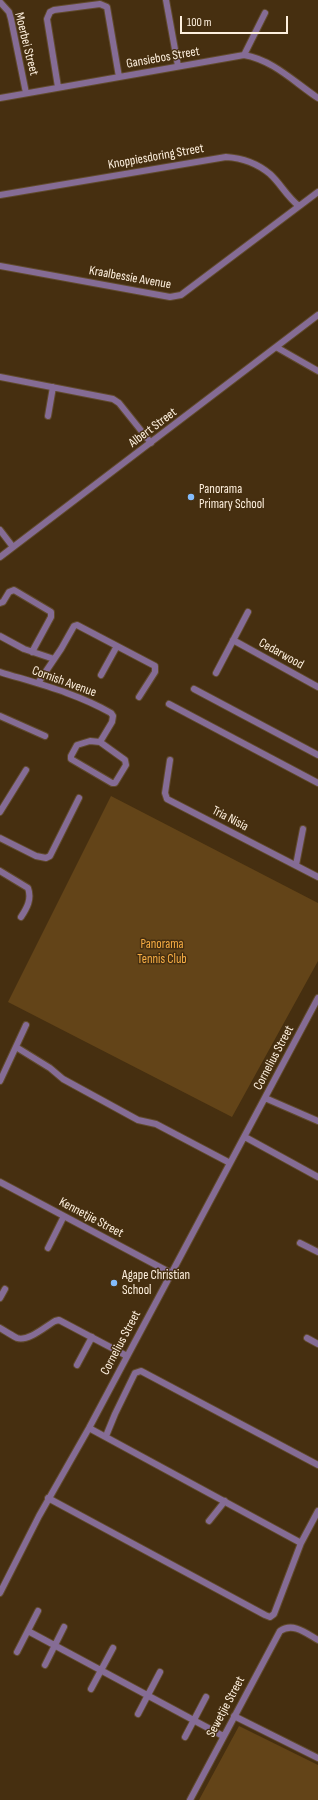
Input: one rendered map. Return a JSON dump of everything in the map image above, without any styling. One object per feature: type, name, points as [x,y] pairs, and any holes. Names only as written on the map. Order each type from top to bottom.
[{"type":"street","points":[[166,0],[178,66]]},
{"type":"street","name":"Moerbei Street","points":[[0,2],[6,9],[11,19],[26,93]]},
{"type":"street","points":[[58,87],[47,19],[50,12],[54,10],[100,4],[107,7],[119,76]]},
{"type":"street","points":[[244,55],[265,13]]},
{"type":"street","name":"Gansiebos Street","points":[[0,98],[244,55],[255,57],[271,64],[318,98]]},
{"type":"street","name":"Knoppiesdoring Street","points":[[0,195],[226,157],[259,166],[270,174],[291,201],[299,206]]},
{"type":"street","name":"Kraalbessie Avenue","points":[[0,266],[176,297],[181,295],[318,192]]},
{"type":"street","name":"Albert Street","points":[[0,557],[318,315]]},
{"type":"street","points":[[276,347],[318,371]]},
{"type":"street","points":[[0,377],[116,400],[151,442]]},
{"type":"street","points":[[48,416],[53,387]]},
{"type":"street","points":[[0,530],[13,547]]},
{"type":"street","points":[[0,603],[3,602],[9,592],[14,590],[52,612],[32,652]]},
{"type":"street","points":[[216,673],[248,612]]},
{"type":"street","points":[[38,683],[76,625],[155,666],[155,672],[139,697]]},
{"type":"street","points":[[0,636],[32,652],[54,659]]},
{"type":"street","name":"Cedarwood","points":[[233,640],[318,687]]},
{"type":"street","points":[[101,675],[117,646]]},
{"type":"street","name":"Cornish Avenue","points":[[0,672],[78,696],[111,713],[113,716],[112,722],[100,742]]},
{"type":"street","points":[[194,689],[318,755]]},
{"type":"street","points":[[169,704],[318,783]]},
{"type":"street","points":[[0,716],[45,736]]},
{"type":"street","points":[[90,741],[100,742],[126,762],[126,765],[115,783],[112,783],[71,758],[79,744],[90,741]]},
{"type":"street","name":"Tria Nisia","points":[[170,760],[165,793],[167,799],[318,877]]},
{"type":"street","points":[[0,812],[26,770]]},
{"type":"street","points":[[0,838],[41,859],[50,856],[79,798]]},
{"type":"street","points":[[296,865],[303,829]]},
{"type":"street","points":[[0,871],[28,888],[28,904],[21,917]]},
{"type":"street","name":"Cornelius Street","points":[[0,1593],[48,1498],[89,1428],[245,1137],[264,1098],[318,1000]]},
{"type":"street","points":[[0,1081],[26,1025]]},
{"type":"street","points":[[16,1047],[63,1078],[138,1120],[156,1124],[230,1163]]},
{"type":"street","points":[[264,1098],[318,1121]]},
{"type":"street","points":[[245,1137],[318,1177]]},
{"type":"street","name":"Kennetjie Street","points":[[0,1182],[172,1273]]},
{"type":"street","points":[[48,1248],[64,1216]]},
{"type":"street","points":[[300,1243],[318,1252]]},
{"type":"street","points":[[0,1298],[5,1289]]},
{"type":"street","points":[[0,1328],[18,1338],[21,1338],[29,1336],[59,1320],[127,1356]]},
{"type":"street","points":[[78,1365],[92,1337]]},
{"type":"street","points":[[307,1338],[318,1344]]},
{"type":"street","points":[[106,1436],[135,1373],[141,1371],[318,1465]]},
{"type":"street","points":[[89,1428],[301,1543]]},
{"type":"street","points":[[48,1498],[269,1617],[274,1614],[301,1543],[318,1511]]},
{"type":"street","points":[[209,1521],[226,1501]]},
{"type":"street","points":[[17,1652],[38,1611]]},
{"type":"street","points":[[45,1665],[64,1627]]},
{"type":"street","name":"Sewetjie Street","points":[[190,1800],[277,1636],[285,1627],[295,1628],[318,1640]]},
{"type":"street","points":[[28,1631],[223,1736]]},
{"type":"street","points":[[91,1689],[113,1648]]},
{"type":"street","points":[[138,1714],[160,1672]]},
{"type":"street","points":[[185,1737],[206,1697]]},
{"type":"street","points":[[234,1716],[318,1758]]},
{"type":"green space","name":"Panorama Tennis Club","points":[[111,796],[318,903],[318,961],[232,1117],[8,1002]]},
{"type":"green space","points":[[239,1726],[318,1765],[318,1800],[199,1800]]},
{"type":"place","name":"Panorama Primary School","points":[[191,497]]},
{"type":"place","name":"Agape Christian School","points":[[114,1283]]}]
